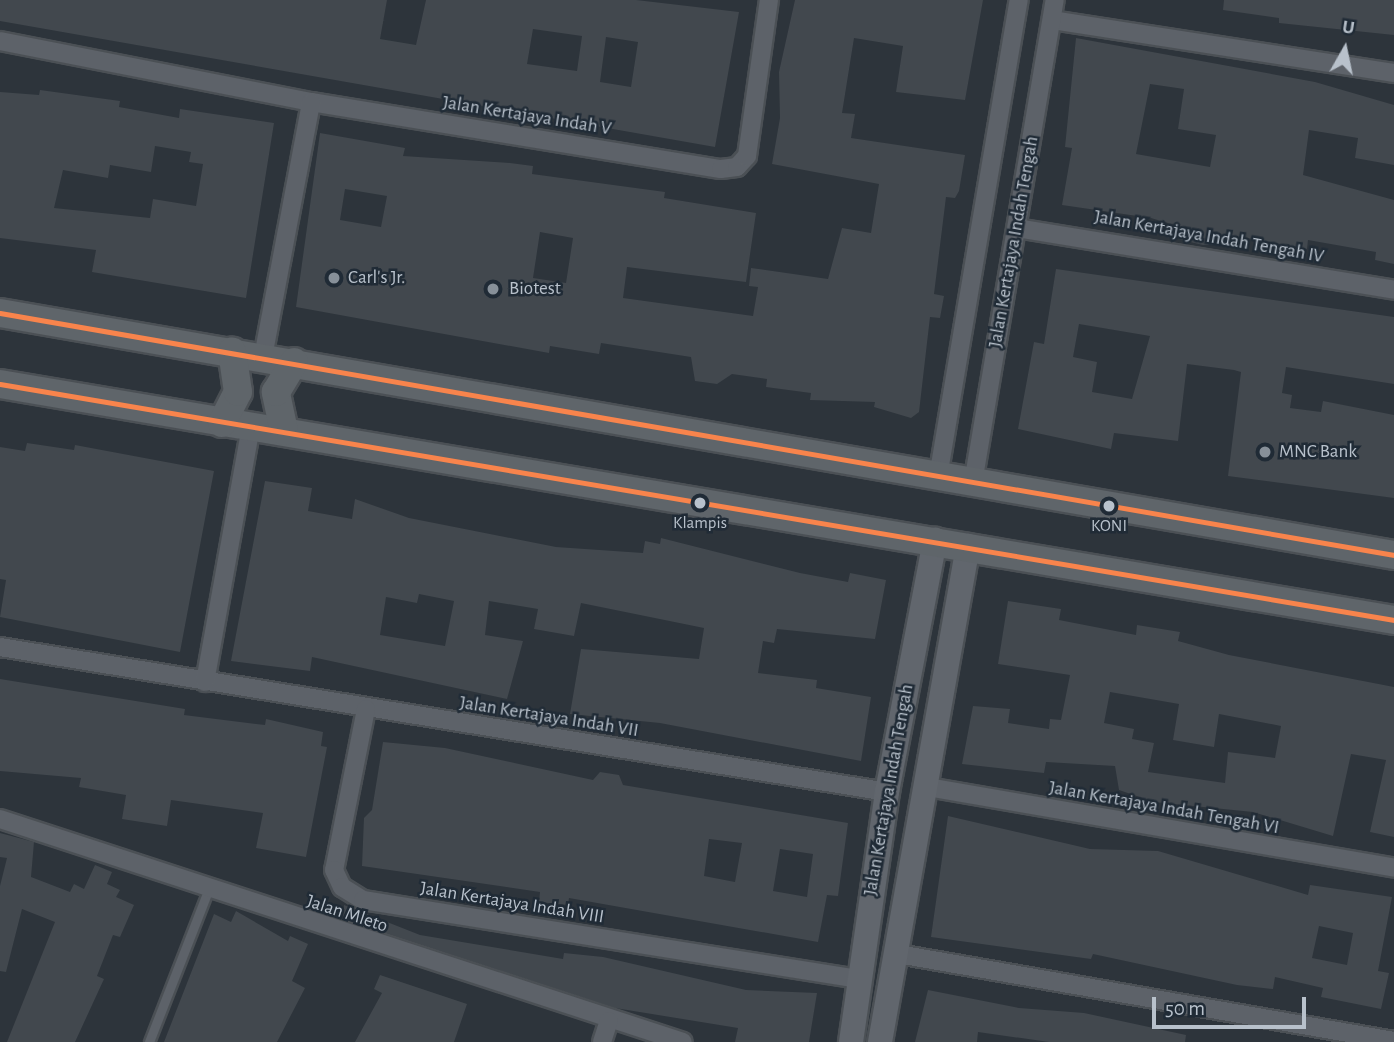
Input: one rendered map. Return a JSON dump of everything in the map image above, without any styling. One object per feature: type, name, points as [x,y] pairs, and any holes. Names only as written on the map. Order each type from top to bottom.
[{"type":"main road","points":[[0,313],[232,351],[973,484],[1394,555]]},
{"type":"main road","points":[[222,423],[238,392],[232,351]]},
{"type":"main road","points":[[284,432],[276,392],[294,362]]},
{"type":"main road","points":[[0,384],[935,540],[1394,620]]},
{"type":"main road","name":"Jalan Kertajaya Indah Tengah","points":[[852,1038],[858,979],[887,792],[935,540]]},
{"type":"main road","name":"Jalan Kertajaya Indah Tengah","points":[[881,1041],[968,546]]},
{"type":"main road","points":[[919,622],[954,628]]},
{"type":"main road","points":[[852,1038],[881,1041]]},
{"type":"street","name":"Jalan Kertajaya Indah V","points":[[0,41],[311,102],[737,167],[747,156],[769,0]]},
{"type":"street","name":"Jalan Kertajaya Indah Tengah","points":[[939,477],[1019,0]]},
{"type":"street","name":"Jalan Kertajaya Indah Tengah","points":[[973,484],[1055,0]]},
{"type":"street","points":[[1052,20],[1394,73]]},
{"type":"street","points":[[263,357],[311,102]]},
{"type":"street","name":"Jalan Kertajaya Indah Tengah IV","points":[[1017,228],[1394,290]]},
{"type":"street","points":[[205,682],[251,427]]},
{"type":"street","name":"Jalan Kertajaya Indah VII","points":[[0,648],[887,792]]},
{"type":"street","name":"Jalan Kertajaya Indah VIII","points":[[366,709],[334,870],[341,887],[363,900],[858,979]]},
{"type":"street","name":"Jalan Kertajaya Indah Tengah VI","points":[[927,787],[1394,868]]},
{"type":"street","name":"Jalan Mleto","points":[[0,819],[208,891],[609,1021],[683,1042]]},
{"type":"street","points":[[898,954],[1394,1041]]},
{"type":"street","points":[[603,1042],[609,1021]]},
{"type":"lane","points":[[149,1042],[208,891]]},
{"type":"building","points":[[0,0],[387,0],[380,39],[416,45],[426,0],[636,0],[739,12],[715,147],[0,21]],"holes":[[[533,29],[582,36],[577,71],[527,64]],[[606,37],[638,42],[631,87],[600,82]]]},
{"type":"building","points":[[795,0],[983,0],[965,100],[896,92],[903,46],[854,38],[842,113],[855,114],[851,138],[965,155],[959,191],[955,198],[946,197],[934,294],[944,296],[940,318],[930,317],[919,412],[911,418],[874,407],[875,402],[810,400],[811,393],[766,387],[767,379],[732,374],[717,384],[695,381],[691,357],[601,343],[599,354],[550,346],[549,353],[296,307],[320,133],[405,148],[403,156],[533,166],[532,174],[665,192],[664,198],[756,213],[746,282],[627,267],[623,298],[753,316],[758,287],[749,286],[751,268],[828,279],[842,228],[871,233],[879,184],[772,164],[780,118],[779,72]],"holes":[[[345,189],[387,196],[381,227],[340,220]],[[540,232],[573,238],[566,283],[533,278]]]},
{"type":"building","points":[[1224,0],[1394,0],[1394,35],[1279,23],[1279,18],[1223,10]]},
{"type":"building","points":[[1076,38],[1315,82],[1394,105],[1394,165],[1355,158],[1358,138],[1309,130],[1303,175],[1394,200],[1394,264],[1375,260],[1376,252],[1308,240],[1307,249],[1242,237],[1235,244],[1214,234],[1213,245],[1203,245],[1178,239],[1181,227],[1151,218],[1062,205],[1072,148],[1065,147]],"holes":[[[1150,84],[1184,89],[1178,129],[1216,135],[1210,167],[1136,154]]]},
{"type":"building","points":[[40,90],[120,101],[119,107],[179,118],[180,109],[274,123],[246,298],[92,272],[96,250],[0,238],[0,92],[39,95]],"holes":[[[155,146],[191,152],[189,162],[203,164],[196,206],[153,199],[150,218],[54,208],[63,170],[108,178],[110,165],[151,172]]]},
{"type":"building","points":[[1056,269],[1394,317],[1394,384],[1286,367],[1282,393],[1292,395],[1290,408],[1321,412],[1323,401],[1394,415],[1394,498],[1228,476],[1241,372],[1234,370],[1187,364],[1178,441],[1114,433],[1111,449],[1018,429],[1034,342],[1044,344]],"holes":[[[1079,324],[1150,336],[1132,399],[1092,392],[1097,362],[1073,357]]]},
{"type":"building","points":[[27,443],[74,450],[75,445],[214,471],[180,652],[0,617],[6,580],[0,579],[0,447],[25,451]]},
{"type":"building","points":[[265,481],[312,488],[308,511],[352,519],[355,499],[409,518],[556,547],[643,553],[645,541],[660,544],[661,538],[800,573],[848,582],[850,573],[886,580],[875,639],[777,629],[774,643],[763,641],[758,673],[817,680],[816,688],[871,697],[861,761],[660,723],[570,714],[581,649],[699,659],[704,628],[581,603],[574,636],[534,629],[538,609],[489,601],[485,635],[523,641],[507,699],[312,657],[310,671],[231,661]],"holes":[[[419,594],[454,601],[445,646],[380,635],[386,597],[417,603]]]},
{"type":"building","points":[[1008,601],[1061,609],[1059,620],[1136,635],[1137,625],[1180,632],[1178,641],[1229,655],[1394,687],[1394,837],[1370,832],[1386,760],[1351,754],[1333,836],[1253,812],[1154,802],[1119,790],[1115,766],[1046,762],[1044,773],[962,764],[973,706],[1010,709],[1008,723],[1049,729],[1050,719],[1061,720],[1070,675],[998,664]],"holes":[[[1110,692],[1179,704],[1173,740],[1214,747],[1219,714],[1281,726],[1275,758],[1228,752],[1225,783],[1148,772],[1154,743],[1132,739],[1134,729],[1104,723]]]},
{"type":"building","points":[[0,679],[185,709],[184,715],[265,725],[266,719],[323,732],[321,746],[327,747],[306,857],[256,848],[263,813],[171,800],[167,826],[122,819],[126,795],[79,787],[81,778],[0,771]]},
{"type":"building","points":[[383,742],[445,748],[593,780],[600,772],[619,775],[623,785],[848,823],[838,896],[827,895],[818,942],[569,898],[568,905],[539,902],[540,892],[362,866],[364,818],[372,810]],"holes":[[[709,839],[742,843],[735,882],[704,876]],[[780,849],[813,854],[807,897],[773,891]]]},
{"type":"building","points":[[948,816],[1090,849],[1158,851],[1308,895],[1310,885],[1392,897],[1378,971],[1389,973],[1381,1009],[1321,997],[1323,988],[1275,977],[1273,989],[1237,985],[1093,954],[1091,959],[931,937]],"holes":[[[1319,926],[1353,933],[1347,965],[1312,958]]]},
{"type":"building","points":[[0,833],[34,842],[31,877],[70,892],[74,884],[84,889],[95,865],[112,872],[107,884],[120,890],[116,897],[134,905],[120,937],[113,935],[97,976],[104,979],[75,1042],[7,1042],[55,922],[22,909],[6,972],[0,971],[0,886],[7,858],[0,857]]},
{"type":"building","points":[[344,905],[420,935],[563,959],[564,953],[603,957],[746,990],[817,993],[809,1042],[735,1042],[738,1028],[615,1008],[343,919]]},
{"type":"building","points":[[236,911],[288,941],[290,936],[308,944],[292,981],[305,988],[277,1042],[164,1042],[214,914],[231,922]]},
{"type":"building","points":[[380,975],[467,1004],[454,1042],[355,1042],[382,993],[374,989]]},
{"type":"building","points":[[928,990],[1019,1008],[1084,1013],[1186,1035],[1185,1042],[1049,1042],[978,1032],[977,1042],[915,1042]]},
{"type":"transit line","points":[[0,313],[1394,555]]},
{"type":"transit line","points":[[0,384],[1394,620]]},
{"type":"place","name":"Carl's Jr.","points":[[334,278]]},
{"type":"place","name":"Biotest","points":[[493,289]]},
{"type":"place","name":"MNC Bank","points":[[1265,452]]},
{"type":"place","name":"Klampis","points":[[700,503]]},
{"type":"place","name":"KONI","points":[[1109,506]]}]
